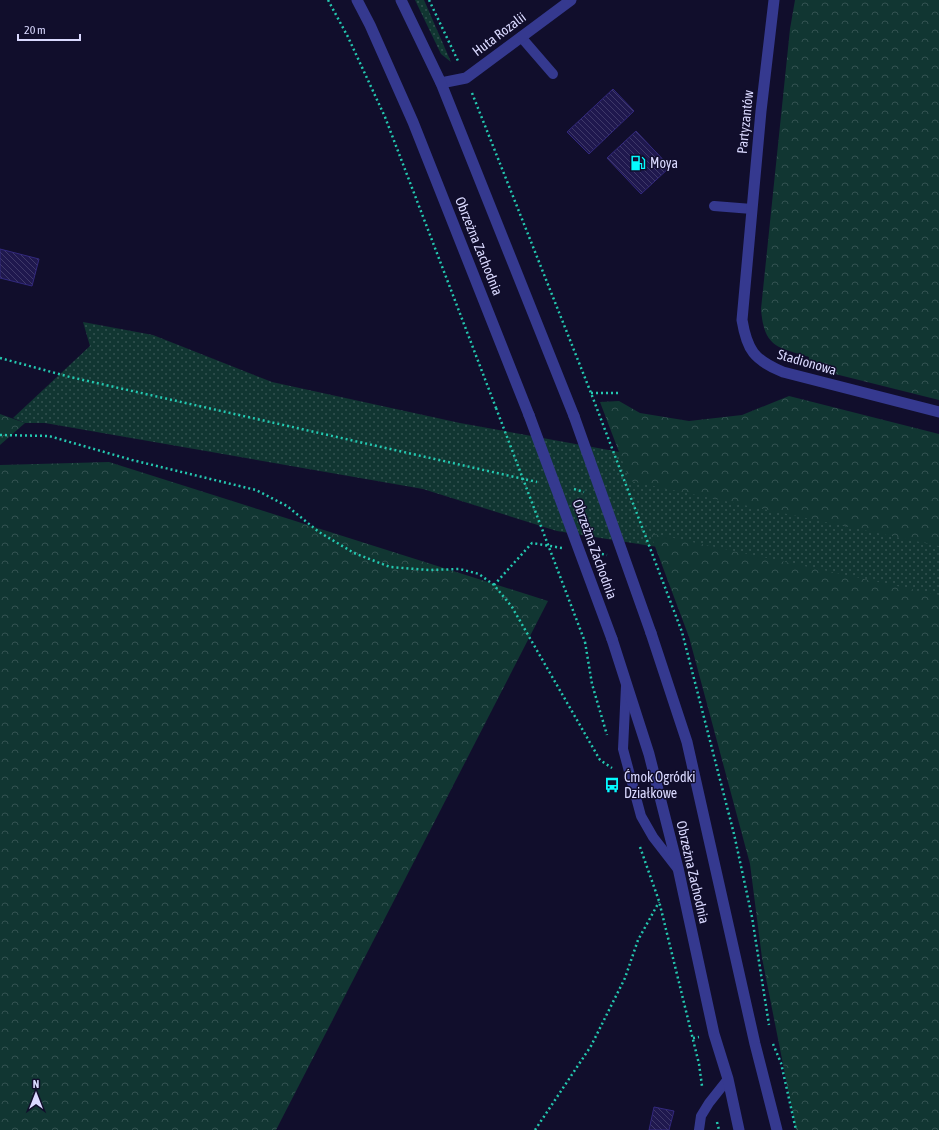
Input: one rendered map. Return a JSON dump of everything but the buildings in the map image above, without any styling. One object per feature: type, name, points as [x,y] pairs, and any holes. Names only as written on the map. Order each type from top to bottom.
[{"type":"street","name":"Obrzeżna Zachodnia","points":[[357,0],[370,25],[413,122],[529,415],[612,639],[649,754],[678,868],[714,1034],[728,1079],[739,1130]]},
{"type":"street","name":"Obrzeżna Zachodnia","points":[[401,0],[441,83],[574,416],[651,633],[687,742],[755,1044],[777,1130]]},
{"type":"street","name":"Huta Rozalii","points":[[441,83],[466,78],[571,0]]},
{"type":"street","name":"Partyzantów","points":[[748,248],[774,0]]},
{"type":"street","name":"Stadionowa","points":[[748,248],[742,320],[744,337],[752,352],[766,365],[783,372],[939,412]]},
{"type":"lane","points":[[521,37],[553,74]]},
{"type":"lane","points":[[714,206],[752,209]]},
{"type":"lane","points":[[626,684],[623,749],[641,816],[653,836],[678,868]]},
{"type":"lane","points":[[699,1130],[701,1116],[709,1103],[728,1079]]},
{"type":"path","points":[[328,0],[348,38],[385,117],[585,642],[592,684],[609,742]]},
{"type":"path","points":[[429,0],[466,78],[591,393],[682,632],[735,841],[753,923],[771,1040],[781,1063],[796,1130]]},
{"type":"path","points":[[0,358],[78,378],[540,482]]},
{"type":"path","points":[[591,393],[621,393]]},
{"type":"path","points":[[0,435],[49,436],[132,460],[256,490],[287,506],[319,532],[354,553],[390,567],[429,570],[460,569],[479,574],[494,585],[512,607],[600,760],[618,772]]},
{"type":"path","points":[[571,489],[587,492]]},
{"type":"path","points":[[494,585],[532,543],[563,548]]},
{"type":"path","points":[[594,553],[609,556]]},
{"type":"path","points":[[535,1130],[591,1046],[625,978],[638,940],[659,902],[693,1038]]},
{"type":"path","points":[[755,1044],[771,1040]]},
{"type":"green space","points":[[415,0],[424,0],[451,62],[441,54]]},
{"type":"green space","points":[[795,0],[939,0],[939,400],[807,367],[809,357],[788,351],[774,344],[765,331],[761,309],[790,29]]},
{"type":"green space","points":[[83,322],[153,335],[272,382],[460,423],[697,466],[939,516],[939,617],[770,565],[557,531],[423,489],[45,423],[25,423],[13,418],[90,346]]},
{"type":"green space","points":[[789,396],[939,434],[939,546],[630,481],[600,402],[619,401],[640,413],[689,421],[742,415]]},
{"type":"green space","points":[[0,414],[25,423],[0,445]]},
{"type":"green space","points":[[109,462],[548,601],[276,1130],[0,1130],[0,465]]},
{"type":"green space","points":[[650,533],[939,595],[939,1130],[796,1130],[762,958],[750,864],[689,637]]},
{"type":"place","name":"Moya","points":[[638,163]]},
{"type":"place","name":"Ćmok Ogródki Działkowe","points":[[612,785]]}]
